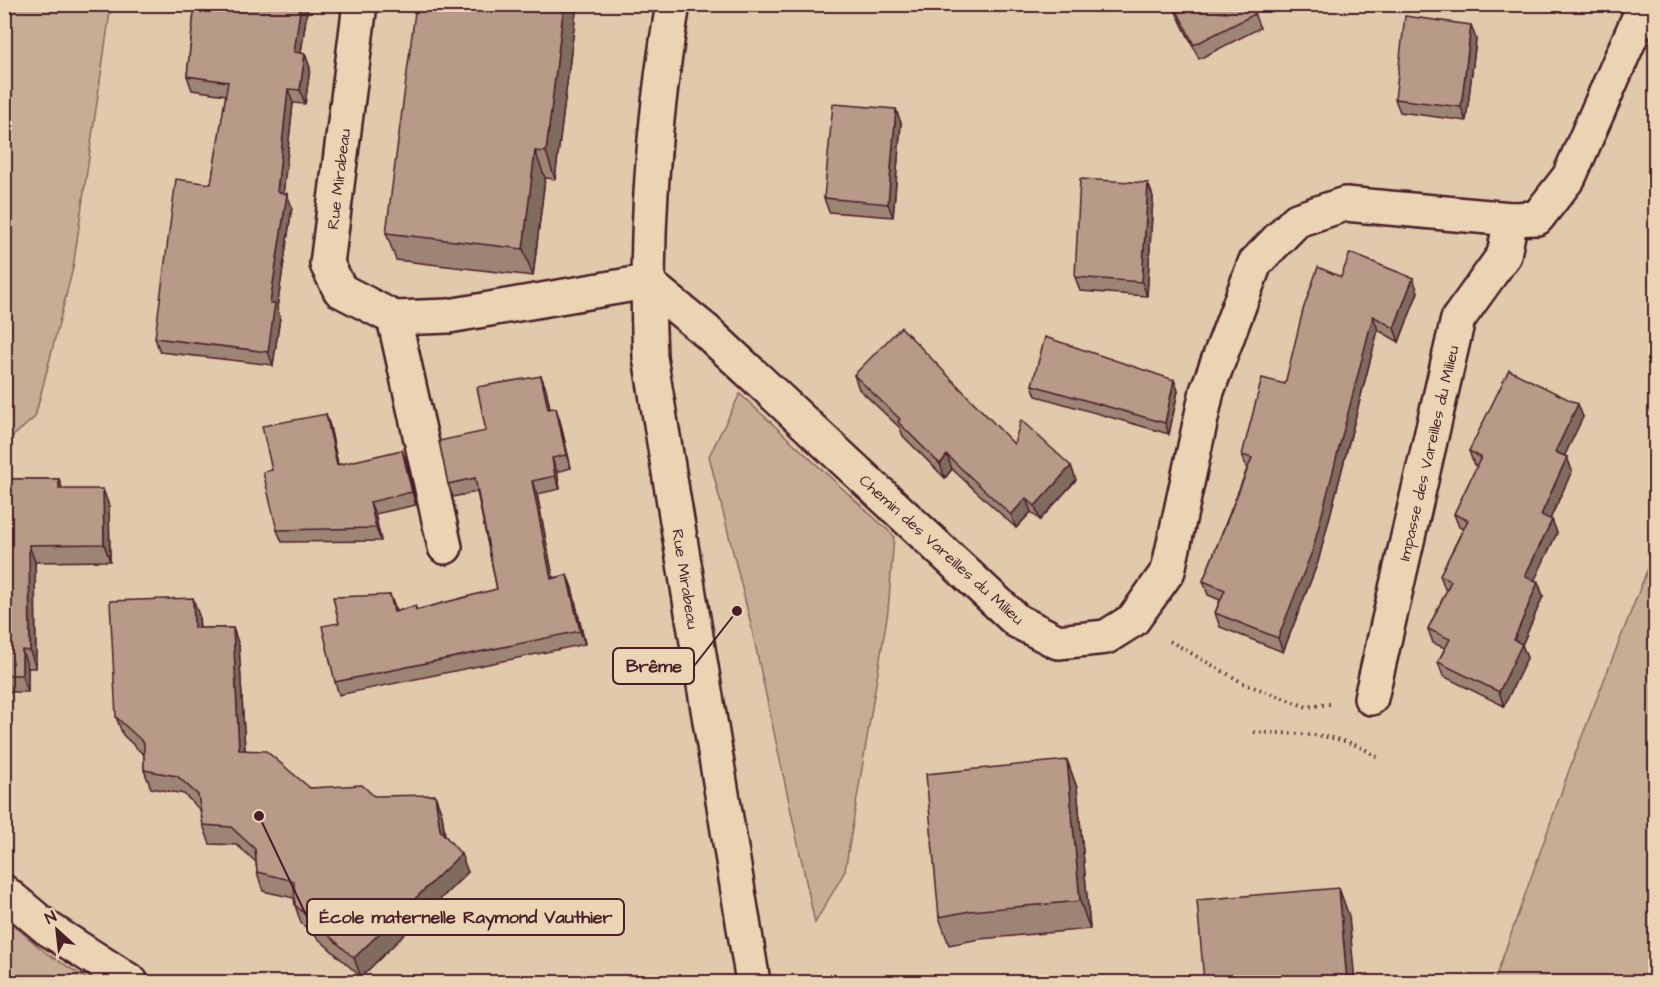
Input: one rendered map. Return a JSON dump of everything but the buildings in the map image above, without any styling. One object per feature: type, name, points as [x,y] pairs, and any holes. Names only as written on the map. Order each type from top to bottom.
[{"type":"street","name":"Rue Mirabeau","points":[[360,4],[327,264],[340,290],[394,318],[449,316],[646,282]]},
{"type":"street","name":"Rue Mirabeau","points":[[673,4],[657,96],[646,282],[650,357],[753,982]]},
{"type":"street","name":"Chemin des Vareilles du Milieu","points":[[646,282],[713,338],[1017,621],[1058,642],[1106,637],[1133,620],[1168,571],[1207,391],[1254,263],[1297,220],[1345,204],[1511,219],[1537,218],[1569,177],[1645,4]]},
{"type":"street","name":"Impasse des Vareilles du Milieu","points":[[1371,698],[1458,318],[1504,255],[1511,219]]},
{"type":"street","points":[[394,318],[446,548]]},
{"type":"street","points":[[4,892],[47,928],[130,982]]},
{"type":"path","points":[[1133,620],[1245,684],[1307,707]]},
{"type":"path","points":[[1254,732],[1339,737],[1358,744],[1377,757]]},
{"type":"shaded area","points":[[5,4],[111,5],[73,268],[35,417],[5,443]]},
{"type":"shaded area","points":[[740,394],[894,536],[888,611],[845,871],[815,923],[749,616],[709,456]]},
{"type":"shaded area","points":[[1655,550],[1655,982],[1494,982],[1572,762]]},
{"type":"shaded area","points":[[4,917],[46,953],[92,982],[5,982]]},
{"type":"place","name":"Brême","points":[[737,611]]},
{"type":"place","name":"École maternelle Raymond Vauthier","points":[[259,816]]}]
